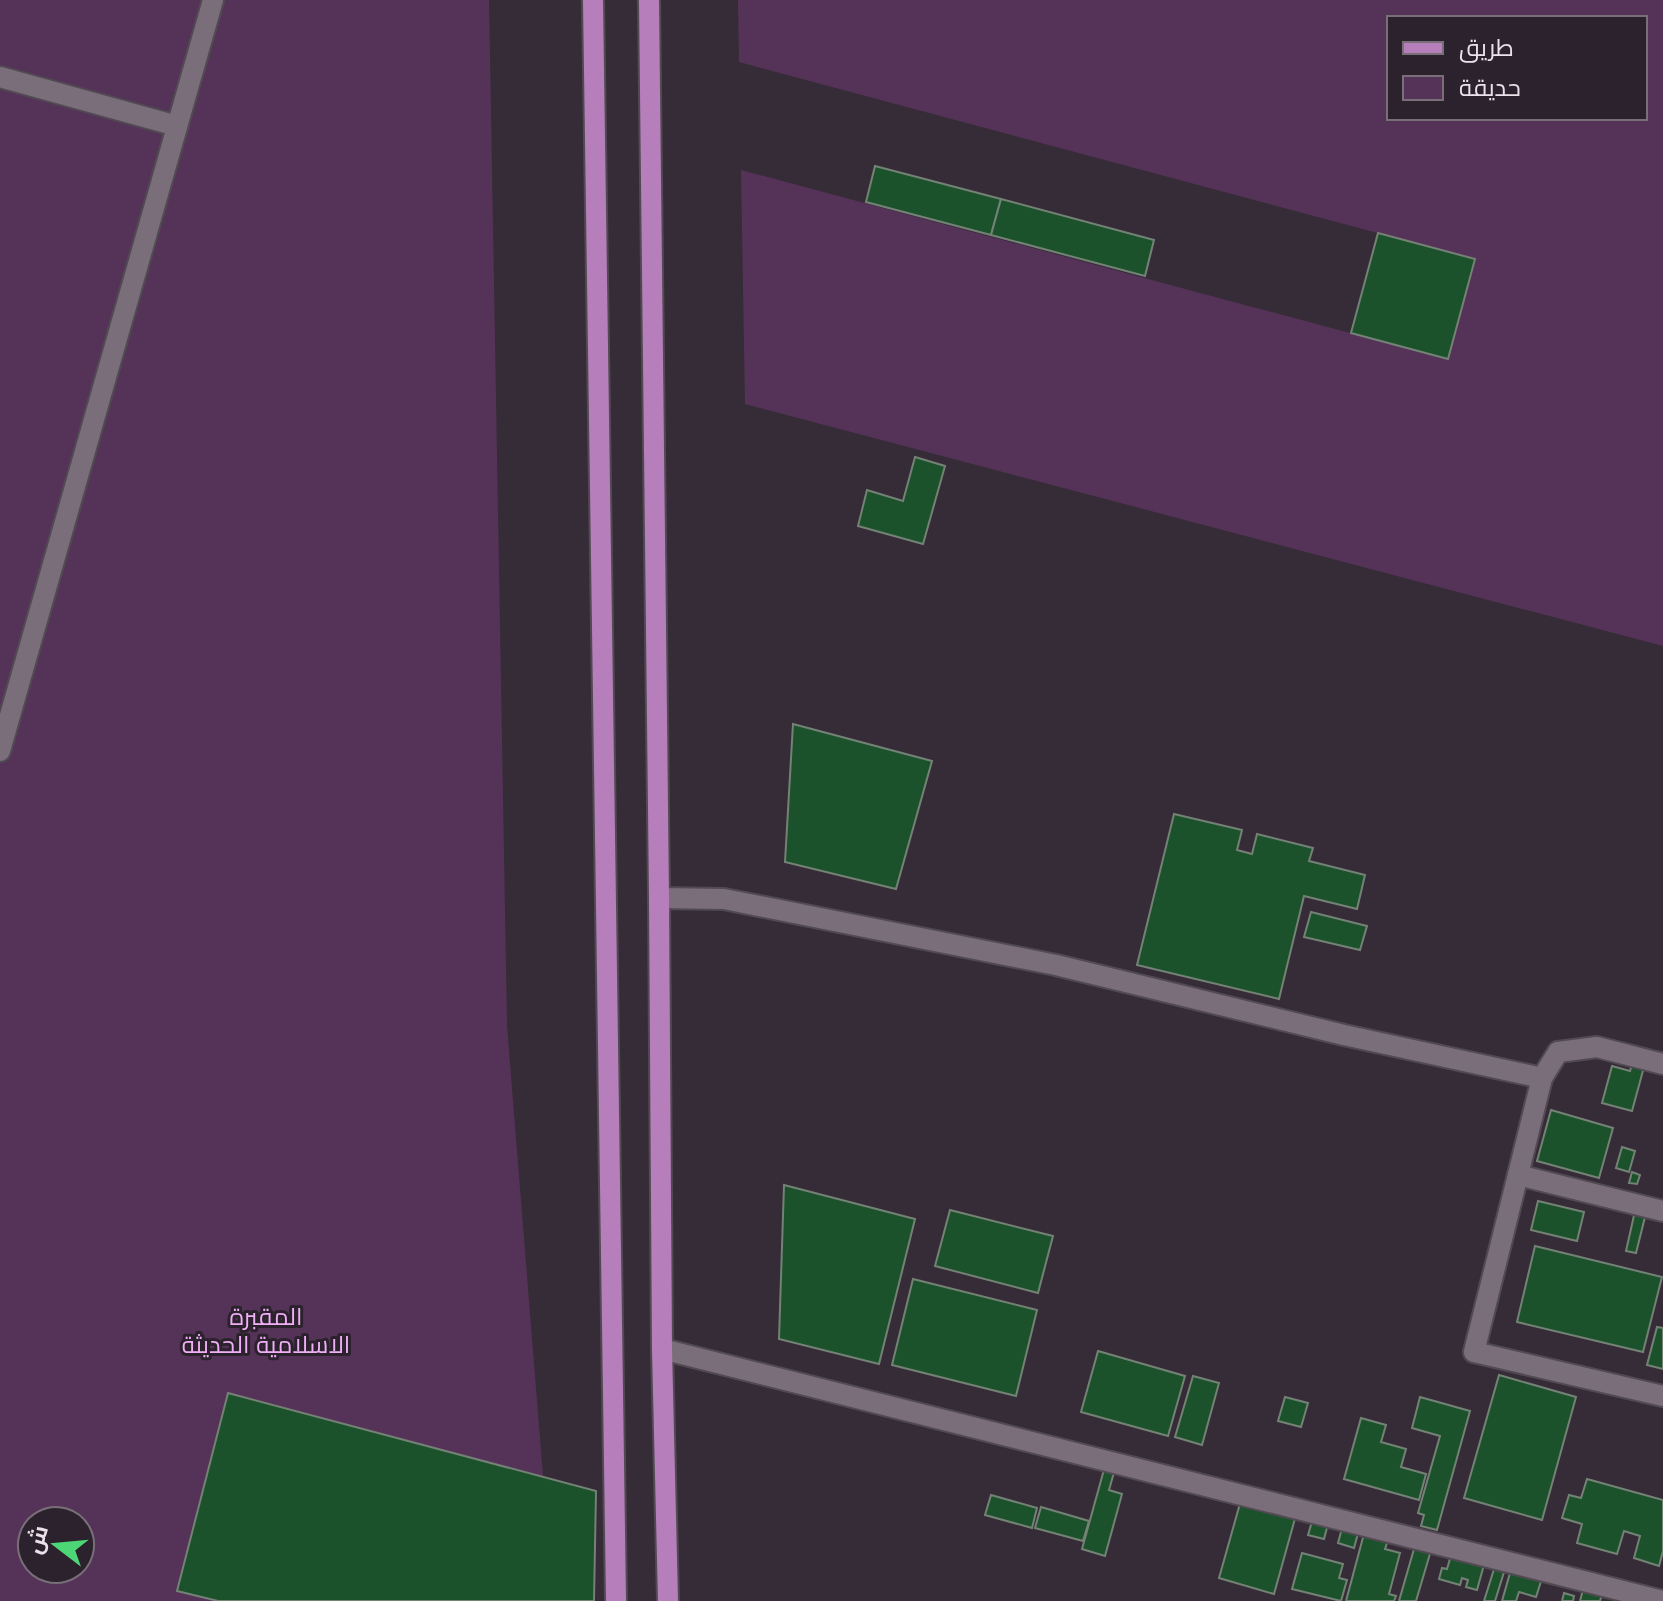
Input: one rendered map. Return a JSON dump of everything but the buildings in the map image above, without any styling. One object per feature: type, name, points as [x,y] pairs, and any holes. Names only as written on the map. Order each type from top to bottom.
[{"type":"main road","points":[[593,0],[616,1601]]},
{"type":"main road","points":[[649,0],[662,1349],[668,1601]]},
{"type":"street","points":[[0,751],[213,0]]},
{"type":"street","points":[[0,77],[177,126]]},
{"type":"street","points":[[659,898],[724,899],[1027,959],[1344,1035],[1542,1078]]},
{"type":"street","points":[[1663,1064],[1597,1047],[1558,1052],[1542,1078],[1474,1352],[1663,1396]]},
{"type":"street","points":[[1518,1175],[1663,1211]]},
{"type":"street","points":[[662,1349],[1663,1601]]},
{"type":"green space","name":"المقبرة الاسلامية الحديثة","points":[[0,0],[489,0],[507,1026],[553,1601],[0,1601]]},
{"type":"green space","points":[[738,0],[1663,0],[1663,646],[745,404],[741,170],[1447,359],[1475,259],[739,62]]}]
